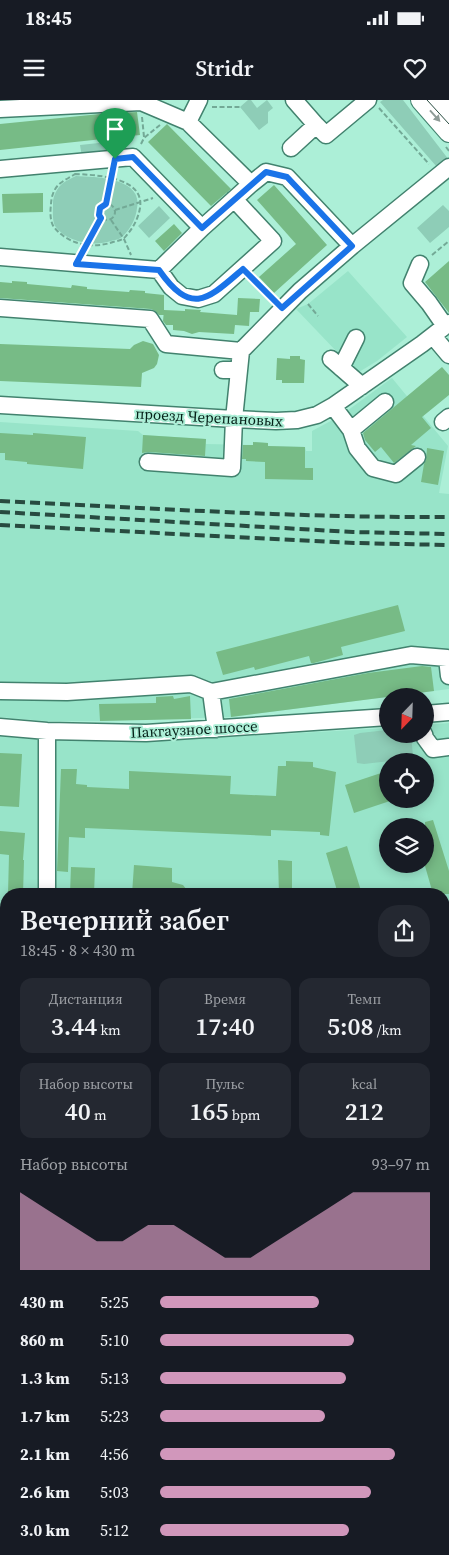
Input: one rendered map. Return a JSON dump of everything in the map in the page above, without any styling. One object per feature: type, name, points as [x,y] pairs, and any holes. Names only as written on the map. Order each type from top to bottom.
[{"type":"main road","points":[[421,100],[449,132]]},
{"type":"main road","points":[[441,100],[449,109]]},
{"type":"street","points":[[294,100],[326,135],[372,103]]},
{"type":"street","points":[[0,109],[141,102],[188,122],[251,184]]},
{"type":"street","points":[[188,122],[198,104]]},
{"type":"street","points":[[291,148],[316,125]]},
{"type":"street","points":[[0,169],[133,157],[202,228]]},
{"type":"street","points":[[148,462],[232,468],[234,419],[230,370],[241,351],[282,308],[352,246],[444,171]]},
{"type":"street","points":[[0,258],[159,270],[202,228],[266,172],[287,177],[352,246]]},
{"type":"street","points":[[159,270],[171,288],[182,296],[198,299],[214,294],[273,241],[234,200]]},
{"type":"street","points":[[420,264],[412,283],[429,303],[442,328],[449,355]]},
{"type":"street","points":[[0,308],[150,319],[166,344],[241,351]]},
{"type":"street","name":"проезд Черепановых","points":[[0,405],[234,419],[297,420],[317,415],[333,406],[442,328]]},
{"type":"street","points":[[356,338],[336,364],[362,386]]},
{"type":"street","points":[[351,430],[385,402]]},
{"type":"street","points":[[333,406],[351,430],[357,448],[373,468],[396,474],[417,457]]},
{"type":"street","points":[[0,691],[66,692],[191,684],[211,692],[411,655],[448,658],[449,676]]},
{"type":"street","points":[[211,692],[216,729]]},
{"type":"street","points":[[434,713],[449,712]]},
{"type":"street","name":"Пакгаузное шоссе","points":[[0,727],[47,731],[146,733],[379,718]]},
{"type":"street","points":[[47,731],[47,888]]},
{"type":"street","points":[[429,743],[433,749],[449,747]]},
{"type":"path","points":[[141,102],[144,138]]},
{"type":"path","points":[[372,103],[444,171]]},
{"type":"path","points":[[198,104],[240,107]]},
{"type":"path","points":[[133,157],[144,138],[171,115]]},
{"type":"path","points":[[76,264],[101,218],[99,215],[100,208],[106,204],[115,159]]},
{"type":"path","points":[[75,174],[94,175],[112,179],[127,183],[137,190],[141,202],[132,229],[124,239],[103,246],[86,245],[68,239],[53,226],[50,212],[51,196],[60,182],[75,174]]},
{"type":"path","points":[[115,210],[168,193]]},
{"type":"path","points":[[106,204],[110,204],[115,210]]},
{"type":"path","points":[[111,220],[115,210]]},
{"type":"path","points":[[101,218],[111,220]]},
{"type":"path","points":[[111,220],[124,239],[137,268]]},
{"type":"path","points":[[420,264],[449,241]]},
{"type":"path","points":[[243,269],[282,308]]},
{"type":"shaded area","points":[[248,100],[251,100],[257,108],[267,100],[273,108],[268,112],[268,123],[259,130],[240,107]]},
{"type":"shaded area","points":[[383,100],[403,100],[449,160],[437,167],[380,102]]},
{"type":"shaded area","points":[[108,142],[109,154],[82,157],[80,145]]},
{"type":"shaded area","points":[[76,176],[117,181],[133,190],[137,198],[136,215],[129,229],[121,237],[104,243],[81,242],[66,236],[55,226],[53,221],[53,200],[55,195],[63,183]]},
{"type":"shaded area","points":[[443,205],[449,211],[449,227],[430,243],[417,228]]},
{"type":"shaded area","points":[[159,206],[170,218],[149,238],[138,226]]},
{"type":"shaded area","points":[[348,271],[407,337],[377,361],[359,372],[296,309],[308,304]]},
{"type":"shaded area","points":[[392,378],[448,446],[439,493],[449,494],[449,689],[434,691],[434,688],[379,688],[379,698],[231,717],[44,721],[0,717],[0,422],[138,431],[143,435],[206,439],[206,444],[253,445],[253,442],[268,443],[268,446],[305,447],[306,451],[312,451],[312,431],[340,416]]},
{"type":"shaded area","points":[[449,723],[449,888],[0,888],[0,732],[143,742],[379,728],[379,743],[434,743],[434,724]]},
{"type":"shaded area","points":[[379,731],[379,743],[412,743],[413,753],[379,753],[379,762],[357,763],[354,735]]},
{"type":"building","points":[[137,112],[140,135],[0,150],[0,124]]},
{"type":"building","points":[[167,124],[231,189],[211,206],[148,142]]},
{"type":"building","points":[[274,185],[327,245],[274,293],[259,277],[296,244],[257,200]]},
{"type":"building","points":[[43,193],[43,212],[3,213],[2,194]]},
{"type":"building","points":[[174,224],[182,233],[164,251],[155,241]]},
{"type":"building","points":[[449,261],[449,313],[425,282]]},
{"type":"building","points":[[12,281],[71,288],[72,285],[87,287],[87,289],[129,292],[130,290],[145,291],[145,293],[164,295],[164,315],[159,315],[151,309],[0,298],[0,282],[12,283]]},
{"type":"building","points":[[238,298],[260,299],[259,312],[250,312],[249,326],[235,325],[234,334],[199,332],[192,334],[173,330],[173,325],[166,325],[163,321],[164,310],[201,310],[200,312],[237,315]]},
{"type":"building","points":[[143,341],[153,344],[159,355],[154,368],[142,373],[141,387],[0,381],[0,344],[130,349]]},
{"type":"building","points":[[290,356],[300,356],[300,359],[305,360],[304,383],[282,383],[282,380],[276,380],[277,358],[290,359]]},
{"type":"building","points":[[442,367],[449,375],[449,395],[422,417],[431,428],[411,445],[416,446],[394,463],[381,447],[375,452],[365,440],[363,433]]},
{"type":"building","points":[[0,433],[33,435],[33,433],[86,437],[83,469],[5,460],[5,453],[0,453]]},
{"type":"building","points":[[143,435],[206,439],[205,456],[142,453]]},
{"type":"building","points":[[253,442],[268,443],[268,446],[305,447],[305,468],[313,468],[313,480],[265,479],[265,462],[242,459],[243,445],[253,445]]},
{"type":"building","points":[[427,448],[444,451],[438,485],[421,482]]},
{"type":"building","points":[[398,605],[405,631],[341,647],[343,655],[314,663],[311,663],[309,656],[255,670],[254,667],[223,675],[216,652]]},
{"type":"building","points":[[422,666],[431,667],[434,688],[379,688],[379,698],[231,717],[229,699],[368,673]]},
{"type":"building","points":[[173,696],[174,699],[190,696],[191,719],[100,721],[99,704],[156,703],[156,697]]},
{"type":"building","points":[[0,753],[22,754],[19,807],[0,806]]},
{"type":"building","points":[[286,761],[313,762],[313,767],[336,772],[329,836],[320,835],[320,832],[271,830],[271,836],[85,828],[85,838],[69,837],[68,872],[57,871],[61,769],[77,769],[76,784],[87,785],[87,787],[129,789],[129,771],[231,776],[230,794],[276,796],[278,766],[286,766]]},
{"type":"building","points":[[379,774],[379,805],[354,813],[345,785]]},
{"type":"building","points":[[434,823],[449,871],[449,888],[431,888],[427,873],[434,873]]},
{"type":"building","points":[[0,831],[25,833],[23,888],[8,888],[9,855],[0,854]]},
{"type":"building","points":[[347,846],[360,888],[336,888],[326,853]]},
{"type":"building","points":[[278,860],[292,861],[292,888],[279,888]]},
{"type":"building","points":[[134,865],[172,868],[172,882],[183,885],[185,888],[132,888]]},
{"type":"building","points":[[71,867],[95,868],[94,888],[70,888]]},
{"type":"tram line","points":[[427,100],[449,124]]},
{"type":"railway","points":[[0,501],[281,514],[449,517]]},
{"type":"railway","points":[[0,512],[353,532],[449,534]]},
{"type":"railway","points":[[0,525],[354,543],[449,545]]},
{"type":"route","points":[[133,157],[202,228],[266,172],[287,177],[352,246],[282,308],[243,269],[214,294],[198,299],[182,296],[171,288],[159,270],[76,264],[101,218],[98,211],[102,205],[106,204],[115,159],[133,157]]}]
